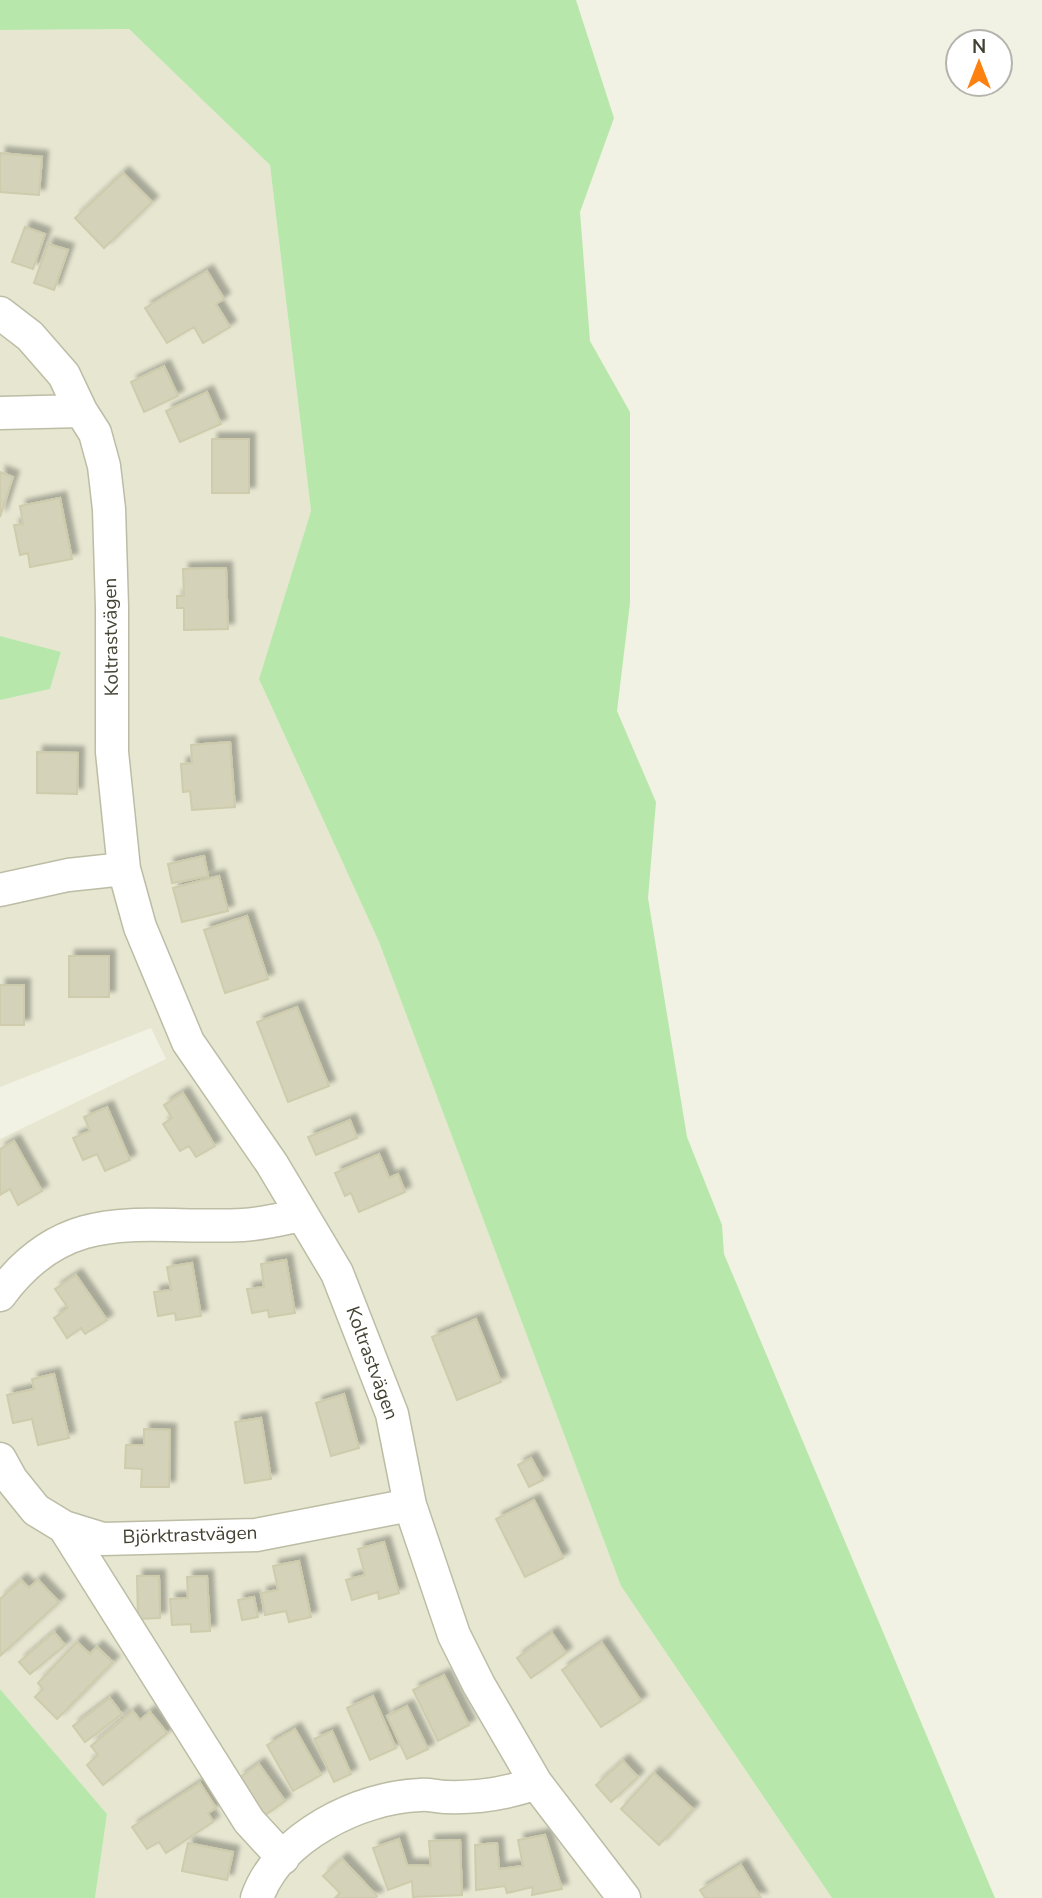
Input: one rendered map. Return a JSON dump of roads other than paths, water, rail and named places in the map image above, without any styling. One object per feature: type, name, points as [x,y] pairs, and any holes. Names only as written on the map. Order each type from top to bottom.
[{"type":"street","name":"Koltrastvägen","points":[[0,313],[30,336],[64,375],[95,433],[104,466],[109,509],[112,607],[112,752],[124,869],[140,927],[188,1042],[272,1164],[337,1273],[388,1401],[410,1505],[454,1635],[479,1685],[536,1783],[624,1898]]},
{"type":"street","points":[[0,413],[81,411]]},
{"type":"street","points":[[0,890],[68,875],[124,869]]},
{"type":"street","points":[[0,1296],[14,1276],[41,1252],[65,1238],[90,1230],[117,1225],[244,1225],[301,1215]]},
{"type":"street","name":"Björktrastvägen","points":[[0,1459],[11,1479],[36,1510],[64,1527],[103,1539],[256,1535],[410,1505]]},
{"type":"street","points":[[64,1527],[249,1821],[283,1858]]},
{"type":"street","points":[[257,1898],[271,1871],[296,1843],[323,1824],[375,1803],[420,1795],[487,1796],[508,1793],[536,1783]]}]
